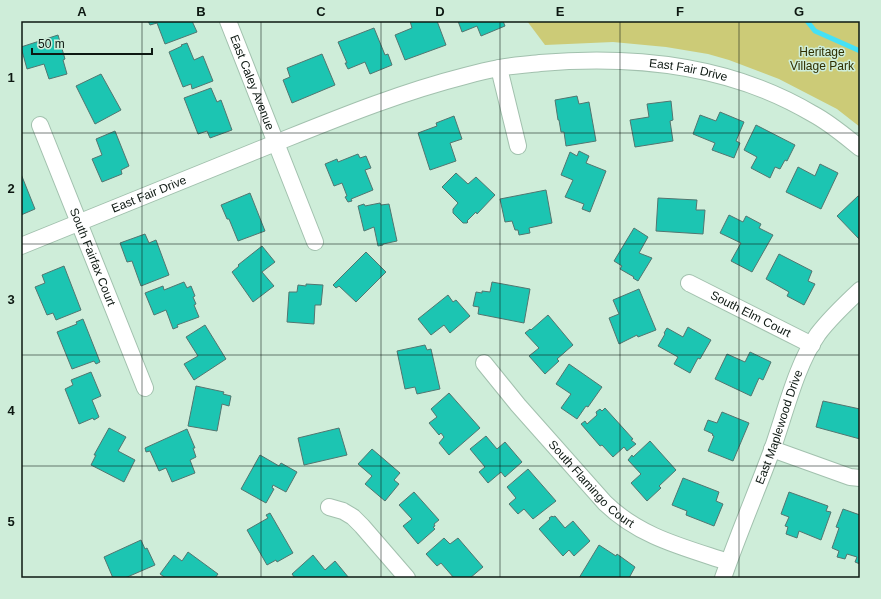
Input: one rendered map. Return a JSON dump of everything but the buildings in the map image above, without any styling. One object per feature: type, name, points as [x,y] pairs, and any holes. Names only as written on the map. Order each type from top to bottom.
[{"type":"street","name":"East Caley Avenue","points":[[228,21],[277,143]]},
{"type":"street","name":"East Fair Drive","points":[[21,246],[402,94],[499,68],[596,60],[633,61],[676,66],[711,73],[780,97],[814,114],[860,148]]},
{"type":"street","points":[[499,68],[518,146]]},
{"type":"street","name":"South Fairfax Court","points":[[40,125],[145,388]]},
{"type":"street","points":[[277,143],[315,242]]},
{"type":"street","name":"South Elm Court","points":[[689,283],[812,345]]},
{"type":"street","name":"East Maplewood Drive","points":[[722,578],[772,449],[804,360],[812,345],[834,315],[860,290]]},
{"type":"street","name":"South Flamingo Court","points":[[484,363],[518,405],[605,504],[616,514],[646,533],[664,541],[728,562]]},
{"type":"street","points":[[772,449],[850,477],[860,478]]},
{"type":"street","points":[[329,507],[343,511],[353,517],[407,578]]},
{"type":"green space","name":"Heritage Village Park","points":[[527,21],[860,21],[860,127],[837,109],[779,79],[729,60],[708,54],[666,47],[613,42],[545,45]]},
{"type":"waterway","points":[[807,21],[815,31],[860,51]]}]
